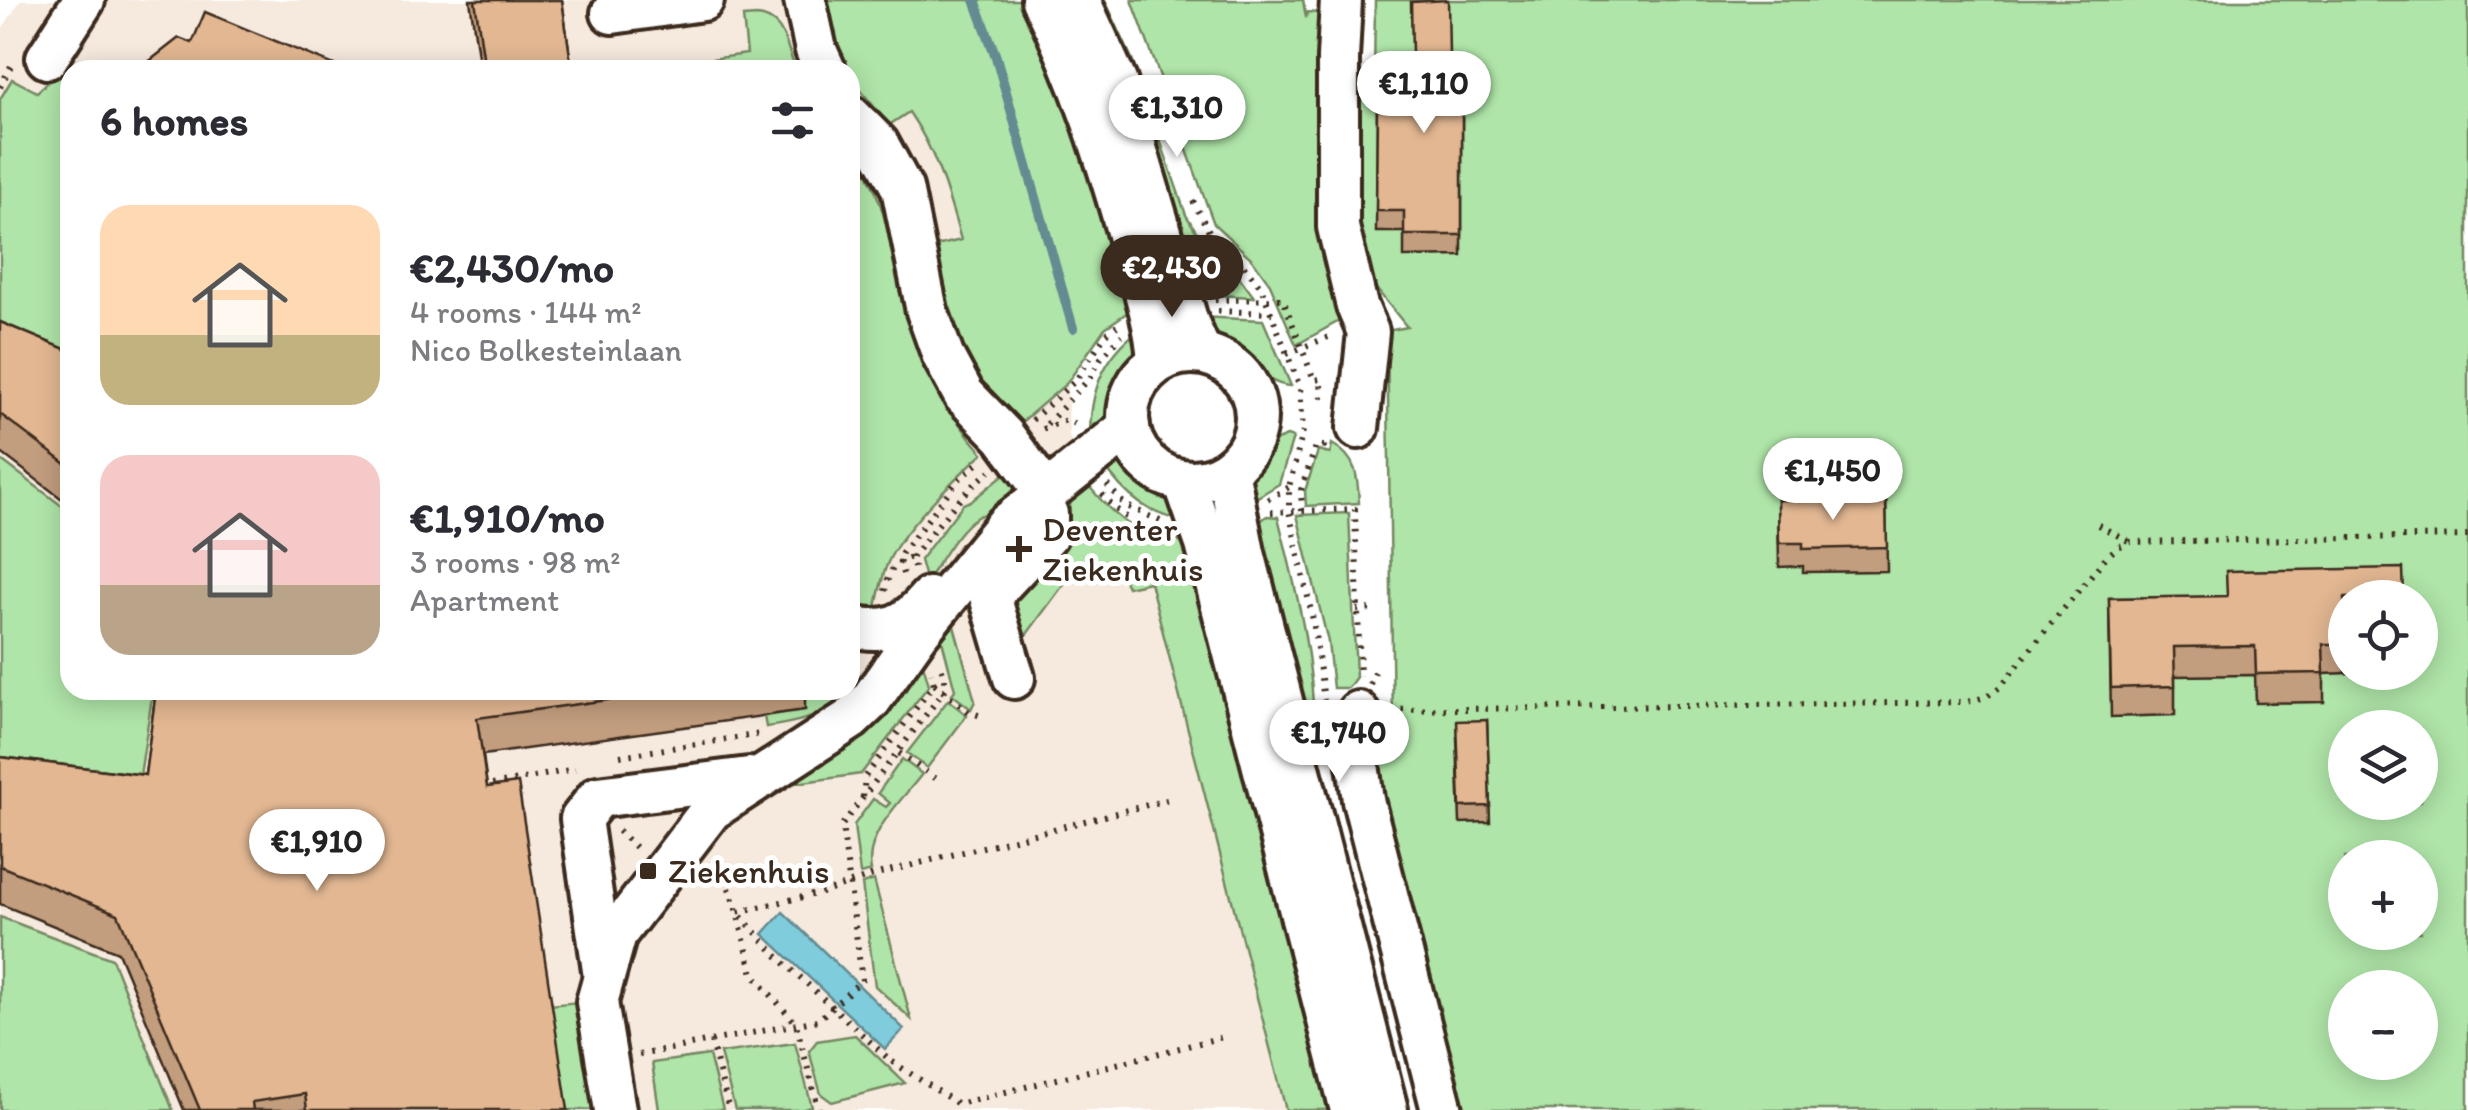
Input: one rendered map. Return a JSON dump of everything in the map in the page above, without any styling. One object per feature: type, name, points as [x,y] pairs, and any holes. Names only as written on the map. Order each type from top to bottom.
[{"type":"street","points":[[46,58],[84,0]]},
{"type":"street","points":[[612,13],[704,0]]},
{"type":"street","points":[[806,0],[821,60]]},
{"type":"street","points":[[1042,0],[1096,128],[1143,288],[1158,362]]},
{"type":"street","points":[[1079,0],[1116,81],[1184,310],[1201,353]]},
{"type":"street","points":[[1335,424],[1368,332],[1352,288],[1338,226],[1341,0]]},
{"type":"street","points":[[860,126],[878,144],[902,188],[927,310],[944,356],[964,395],[1004,436],[1047,503],[1047,535],[990,596],[999,696]]},
{"type":"street","points":[[1186,353],[1201,353],[1233,367],[1244,380],[1252,396],[1255,429],[1240,459],[1228,470],[1200,481],[1184,481],[1158,472],[1148,463],[1132,440],[1128,412],[1137,384],[1158,362],[1186,353]]},
{"type":"street","points":[[615,1110],[596,1002],[616,934],[710,810],[851,719],[870,701],[873,634],[1006,525],[1047,503],[1129,427]]},
{"type":"street","points":[[1228,470],[1244,553],[1386,1110]]},
{"type":"street","points":[[1184,481],[1206,544],[1351,1110]]},
{"type":"street","points":[[976,586],[975,608],[999,696]]},
{"type":"street","points":[[1358,712],[1357,757],[1363,800],[1442,1110]]},
{"type":"street","points":[[604,976],[581,818],[598,797],[758,776]]},
{"type":"path","points":[[1189,191],[1212,237],[1240,261],[1261,287],[1288,354],[1302,348],[1314,380],[1321,379],[1335,424],[1324,446],[1316,446],[1301,490],[1302,511]]},
{"type":"path","points":[[2098,525],[2130,542]]},
{"type":"path","points":[[1358,712],[1967,702],[1986,697],[2000,687],[2106,557],[2130,542],[2468,536]]},
{"type":"path","points":[[873,634],[889,574],[899,560],[912,557]]},
{"type":"path","points":[[1357,610],[1376,609]]},
{"type":"path","points":[[934,684],[969,712],[999,696]]},
{"type":"path","points":[[605,760],[637,751],[766,733]]},
{"type":"path","points":[[899,753],[938,780]]},
{"type":"path","points":[[482,787],[590,765]]},
{"type":"path","points":[[558,774],[639,851],[648,838]]},
{"type":"path","points":[[636,1056],[818,1020],[862,980],[842,825],[874,785]]},
{"type":"path","points":[[737,912],[1167,800]]},
{"type":"path","points":[[700,824],[713,837],[753,974],[796,1024],[819,1110]]},
{"type":"path","points":[[737,912],[891,1060],[958,1104],[1227,1036]]},
{"type":"path","points":[[711,1041],[729,1110]]},
{"type":"shaded area","name":"Deventer Ziekenhuis","points":[[21,0],[978,0],[1089,348],[1067,383],[1069,435],[1088,485],[1117,519],[1158,539],[1186,541],[1338,1110],[0,1110],[0,32]]},
{"type":"green space","points":[[818,0],[1030,0],[1133,292],[1124,295],[1128,312],[1105,328],[1067,383],[1017,426],[980,383],[949,311],[936,246],[961,240],[927,142],[909,112],[889,125],[860,89],[860,60],[840,60]]},
{"type":"green space","points":[[1092,0],[1105,0],[1132,59],[1186,215],[1204,244],[1232,267],[1254,297],[1200,294]]},
{"type":"green space","points":[[1132,0],[1303,0],[1306,18],[1307,12],[1318,13],[1320,145],[1348,316],[1296,345],[1270,284],[1252,259],[1214,224]]},
{"type":"green space","points":[[1375,0],[2468,0],[2468,1110],[1454,1110],[1385,828],[1372,723],[1393,719],[1387,331],[1407,327],[1357,265],[1355,104],[1374,84]]},
{"type":"green space","points":[[756,16],[773,22],[793,60],[704,60],[747,54],[743,17]]},
{"type":"green space","points":[[60,71],[60,378],[0,353],[0,99],[12,79],[37,92]]},
{"type":"green space","points":[[860,163],[882,209],[899,290],[919,352],[946,405],[983,453],[929,506],[893,553],[873,621],[860,618]]},
{"type":"green space","points":[[1198,317],[1263,320],[1291,386],[1268,379],[1239,360]]},
{"type":"green space","points":[[1139,330],[1138,358],[1124,379],[1108,422],[1090,438],[1092,406],[1101,377],[1116,352]]},
{"type":"green space","points":[[1287,436],[1293,438],[1279,484],[1246,504],[1248,483],[1260,454]]},
{"type":"green space","points":[[1332,444],[1351,462],[1357,477],[1359,503],[1306,506],[1305,491],[1318,451],[1330,454]]},
{"type":"green space","points":[[0,459],[60,504],[60,700],[151,700],[139,782],[0,778]]},
{"type":"green space","points":[[1113,459],[1167,494],[1186,520],[1160,514],[1137,502],[1102,462]]},
{"type":"green space","points":[[1009,470],[1016,488],[1013,500],[1005,508],[969,523],[926,582],[920,560],[963,504]]},
{"type":"green space","points":[[1088,485],[1130,525],[1155,536],[1186,541],[1338,1110],[1286,1110],[1150,582],[1127,587],[1112,566],[1086,561],[1072,573],[1013,653],[1002,594],[1065,528],[1074,488],[1081,490]]},
{"type":"green space","points":[[1349,513],[1356,677],[1348,688],[1333,688],[1328,642],[1297,515]]},
{"type":"green space","points":[[1267,516],[1278,517],[1308,655],[1314,741],[1302,744],[1255,525]]},
{"type":"green space","points":[[949,608],[975,701],[971,709],[952,694],[955,690],[938,625]]},
{"type":"green space","points":[[919,650],[929,685],[861,774],[774,786]]},
{"type":"green space","points":[[804,700],[838,700],[821,713],[766,727],[764,716],[805,710]]},
{"type":"green space","points":[[948,700],[967,715],[927,768],[907,753]]},
{"type":"green space","points":[[902,759],[922,774],[879,831],[870,857],[871,871],[860,874],[854,825],[873,799],[886,807],[890,803],[878,793]]},
{"type":"green space","points":[[874,880],[911,1019],[875,986],[862,884]]},
{"type":"green space","points":[[0,917],[112,959],[173,1110],[0,1110]]},
{"type":"green space","points":[[579,1002],[594,1110],[563,1110],[548,1005]]},
{"type":"green space","points":[[855,1035],[905,1083],[832,1102],[821,1094],[809,1051],[817,1041]]},
{"type":"green space","points":[[795,1043],[812,1107],[735,1110],[720,1053]]},
{"type":"green space","points":[[709,1055],[723,1110],[659,1110],[652,1063]]},
{"type":"water","points":[[783,912],[904,1029],[885,1049],[763,934]]},
{"type":"building","points":[[475,0],[562,0],[571,60],[484,60]]},
{"type":"building","points":[[1448,0],[1450,108],[1462,108],[1462,235],[1404,235],[1404,211],[1376,211],[1377,109],[1413,108],[1411,2]]},
{"type":"building","points":[[205,12],[322,60],[151,60],[179,38],[192,43]]},
{"type":"building","points":[[0,322],[60,347],[60,459],[0,414]]},
{"type":"building","points":[[1886,499],[1887,547],[1803,549],[1803,543],[1779,543],[1778,500]]},
{"type":"building","points":[[2403,568],[2403,580],[2328,580],[2324,673],[2256,674],[2255,646],[2174,647],[2175,686],[2111,688],[2109,598],[2227,596],[2226,571]]},
{"type":"building","points":[[155,700],[608,700],[477,718],[487,787],[518,783],[568,1110],[307,1110],[305,1094],[252,1102],[253,1110],[200,1110],[118,914],[0,866],[0,757],[145,775]]},
{"type":"building","points":[[1487,720],[1490,806],[1460,807],[1457,721]]},
{"type":"waterway","points":[[975,0],[996,57],[1073,328]]},
{"type":"place","name":"Deventer Ziekenhuis","points":[[1019,549]]},
{"type":"place","name":"Ziekenhuis","points":[[648,871]]}]
